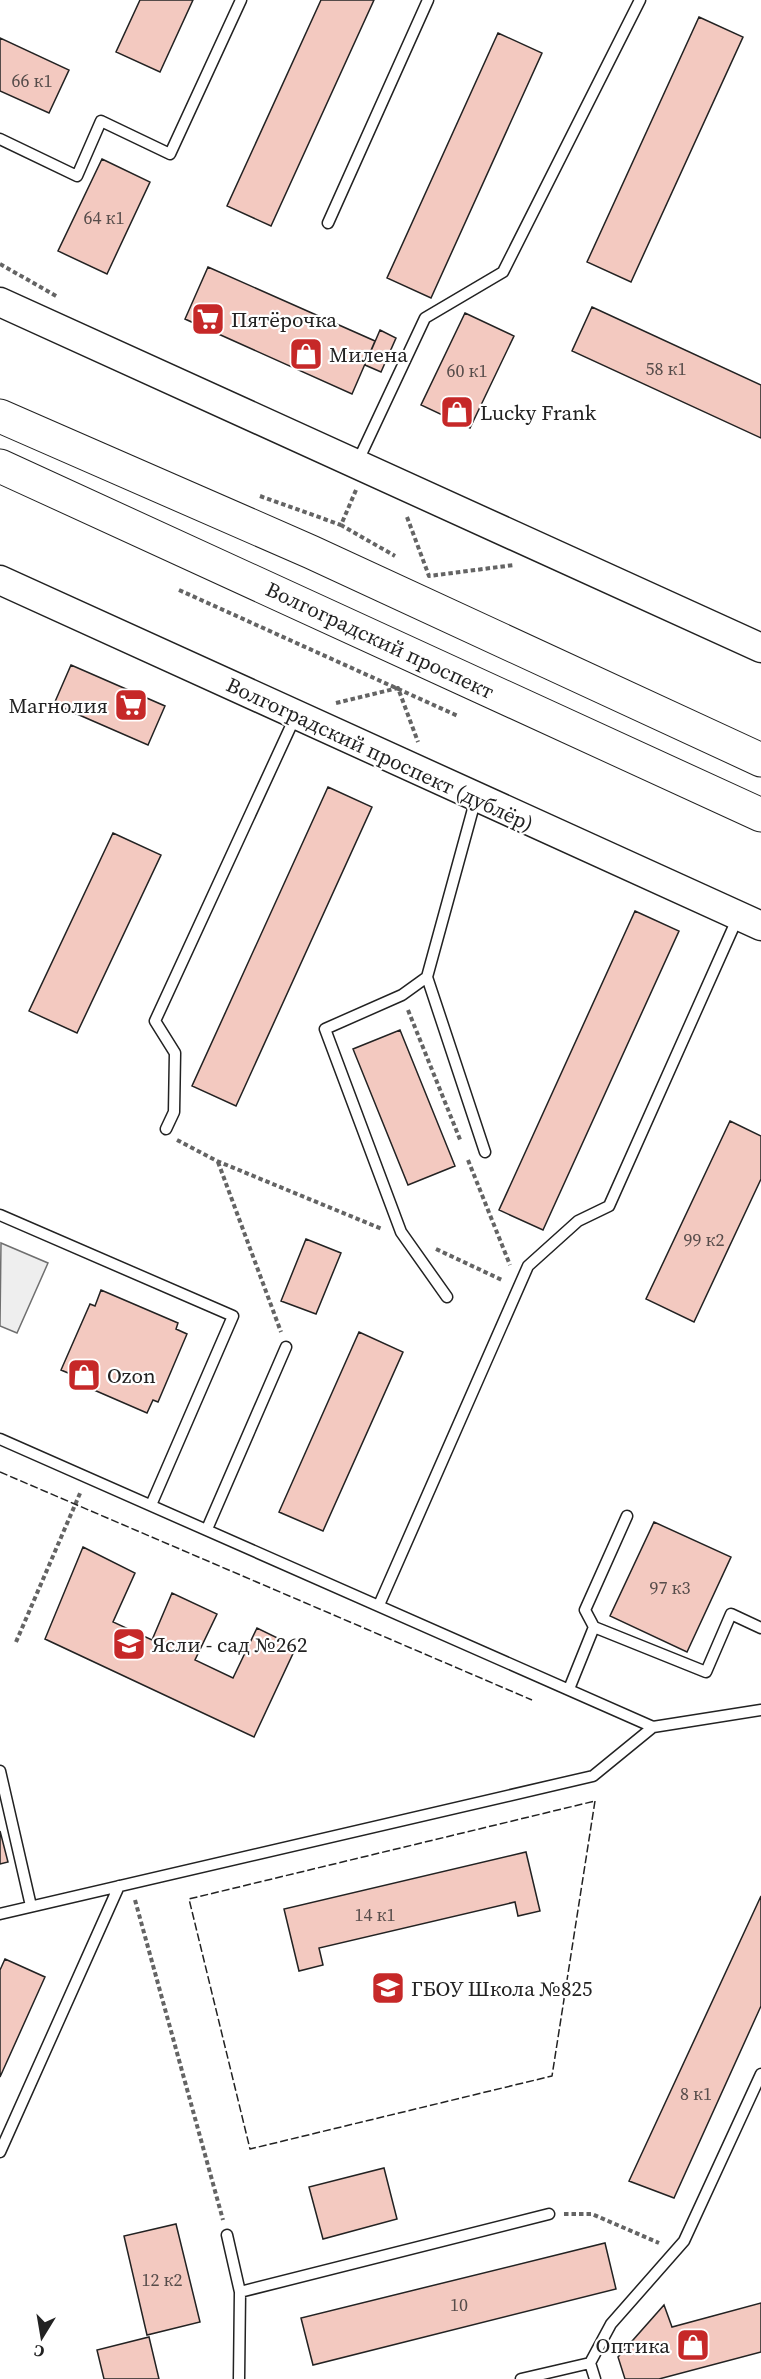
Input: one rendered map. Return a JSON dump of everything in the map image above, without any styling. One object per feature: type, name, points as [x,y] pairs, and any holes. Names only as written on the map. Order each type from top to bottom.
[{"type":"main road","points":[[0,416],[310,552],[761,760]]},
{"type":"main road","name":"Волгоградский проспект","points":[[0,466],[761,814]]},
{"type":"street","points":[[0,302],[761,648]]},
{"type":"street","name":"Волгоградский проспект (дублёр)","points":[[0,580],[750,921]]},
{"type":"lane","points":[[0,139],[76,176],[101,121],[170,154],[241,0]]},
{"type":"lane","points":[[328,223],[428,0]]},
{"type":"lane","points":[[357,463],[425,318],[503,272],[640,0]]},
{"type":"lane","points":[[166,1129],[174,1112],[175,1053],[155,1021],[296,715]]},
{"type":"lane","points":[[476,797],[427,976],[485,1152]]},
{"type":"lane","points":[[379,1605],[528,1266],[578,1221],[609,1206],[750,921]]},
{"type":"lane","points":[[427,976],[402,995],[325,1029],[401,1232],[447,1297]]},
{"type":"lane","points":[[0,1215],[233,1316],[151,1505]]},
{"type":"lane","points":[[207,1529],[286,1347]]},
{"type":"lane","points":[[0,1439],[653,1727]]},
{"type":"lane","points":[[627,1516],[585,1610],[594,1627],[706,1672],[731,1614],[761,1628]]},
{"type":"lane","points":[[569,1689],[594,1627]]},
{"type":"lane","points":[[0,1914],[593,1776],[653,1727],[761,1710]]},
{"type":"lane","points":[[0,1771],[3,1795],[31,1906]]},
{"type":"lane","points":[[0,2152],[124,1885]]},
{"type":"lane","points":[[595,2379],[590,2362],[611,2324],[684,2241],[761,2074]]},
{"type":"lane","points":[[240,2292],[549,2214]]},
{"type":"lane","points":[[227,2235],[240,2292],[239,2379]]},
{"type":"lane","points":[[521,2379],[590,2362]]},
{"type":"path","points":[[254,493],[341,525]]},
{"type":"path","points":[[404,507],[429,576],[516,565]]},
{"type":"path","points":[[179,590],[458,716]]},
{"type":"path","points":[[331,704],[398,688]]},
{"type":"path","points":[[398,688],[419,745]]},
{"type":"path","points":[[166,1129],[176,1140],[217,1161],[378,1228],[401,1232],[519,1288]]},
{"type":"path","points":[[217,1161],[286,1347]]},
{"type":"path","points":[[16,1642],[87,1477]]},
{"type":"path","points":[[124,1885],[227,2235]]},
{"type":"path","points":[[549,2214],[592,2214],[676,2250]]},
{"type":"shaded area","points":[[1,1243],[48,1263],[17,1333],[0,1326]]},
{"type":"building","points":[[140,0],[193,0],[160,72],[116,52]]},
{"type":"building","points":[[321,0],[374,0],[271,226],[227,206]]},
{"type":"building","points":[[699,17],[743,37],[631,282],[587,262]]},
{"type":"building","points":[[498,33],[542,53],[431,298],[387,278]]},
{"type":"building","points":[[0,38],[69,70],[49,113],[0,91]]},
{"type":"building","points":[[102,159],[150,182],[107,274],[58,251]]},
{"type":"building","points":[[208,267],[375,341],[352,394],[185,319]]},
{"type":"building","points":[[592,307],[761,385],[761,438],[572,351]]},
{"type":"building","points":[[465,313],[514,336],[470,428],[421,405]]},
{"type":"building","points":[[380,330],[396,338],[381,372],[365,365]]},
{"type":"building","points":[[71,665],[165,706],[148,745],[54,704]]},
{"type":"building","points":[[328,787],[372,807],[236,1106],[192,1086]]},
{"type":"building","points":[[113,833],[161,855],[77,1033],[29,1011]]},
{"type":"building","points":[[635,911],[679,931],[543,1230],[499,1210]]},
{"type":"building","points":[[400,1030],[455,1166],[408,1185],[353,1049]]},
{"type":"building","points":[[730,1121],[761,1136],[761,1179],[694,1322],[646,1299]]},
{"type":"building","points":[[306,1239],[341,1253],[316,1314],[281,1301]]},
{"type":"building","points":[[101,1290],[178,1323],[176,1329],[187,1334],[158,1402],[153,1400],[147,1413],[71,1380],[73,1375],[61,1370],[90,1304],[95,1306]]},
{"type":"building","points":[[359,1332],[403,1352],[323,1531],[279,1512]]},
{"type":"building","points":[[654,1522],[731,1557],[687,1652],[610,1616]]},
{"type":"building","name":"Ясли - сад №262","points":[[83,1547],[135,1573],[113,1622],[152,1640],[172,1593],[217,1614],[195,1660],[233,1678],[257,1628],[296,1647],[254,1737],[45,1639]]},
{"type":"building","points":[[0,1831],[8,1862],[0,1864]]},
{"type":"building","points":[[526,1852],[540,1911],[518,1916],[515,1902],[319,1948],[323,1965],[299,1971],[284,1909]]},
{"type":"building","points":[[761,1896],[761,2006],[674,2198],[629,2181]]},
{"type":"building","points":[[5,1959],[45,1977],[0,2077],[0,1970]]},
{"type":"building","points":[[384,2168],[397,2219],[323,2239],[309,2187]]},
{"type":"building","points":[[176,2224],[200,2322],[147,2335],[124,2236]]},
{"type":"building","points":[[605,2243],[616,2289],[313,2365],[301,2318]]},
{"type":"building","points":[[761,2303],[761,2352],[659,2379],[625,2379],[618,2357],[664,2305],[672,2327]]},
{"type":"building","points":[[149,2337],[159,2379],[104,2379],[97,2350]]},
{"type":"fence","points":[[0,1472],[532,1700]]},
{"type":"fence","points":[[595,1801],[552,2076],[250,2149],[189,1899],[595,1801]]},
{"type":"place","name":"Пятёрочка","points":[[208,319]]},
{"type":"place","name":"Милена","points":[[306,354]]},
{"type":"place","name":"Lucky Frank","points":[[457,412]]},
{"type":"place","name":"Магнолия","points":[[131,705]]},
{"type":"place","name":"Ozon","points":[[84,1375]]},
{"type":"place","name":"Ясли - сад №262","points":[[129,1644]]},
{"type":"place","name":"ГБОУ Школа №825","points":[[388,1988]]},
{"type":"place","name":"Оптика","points":[[693,2345]]}]
